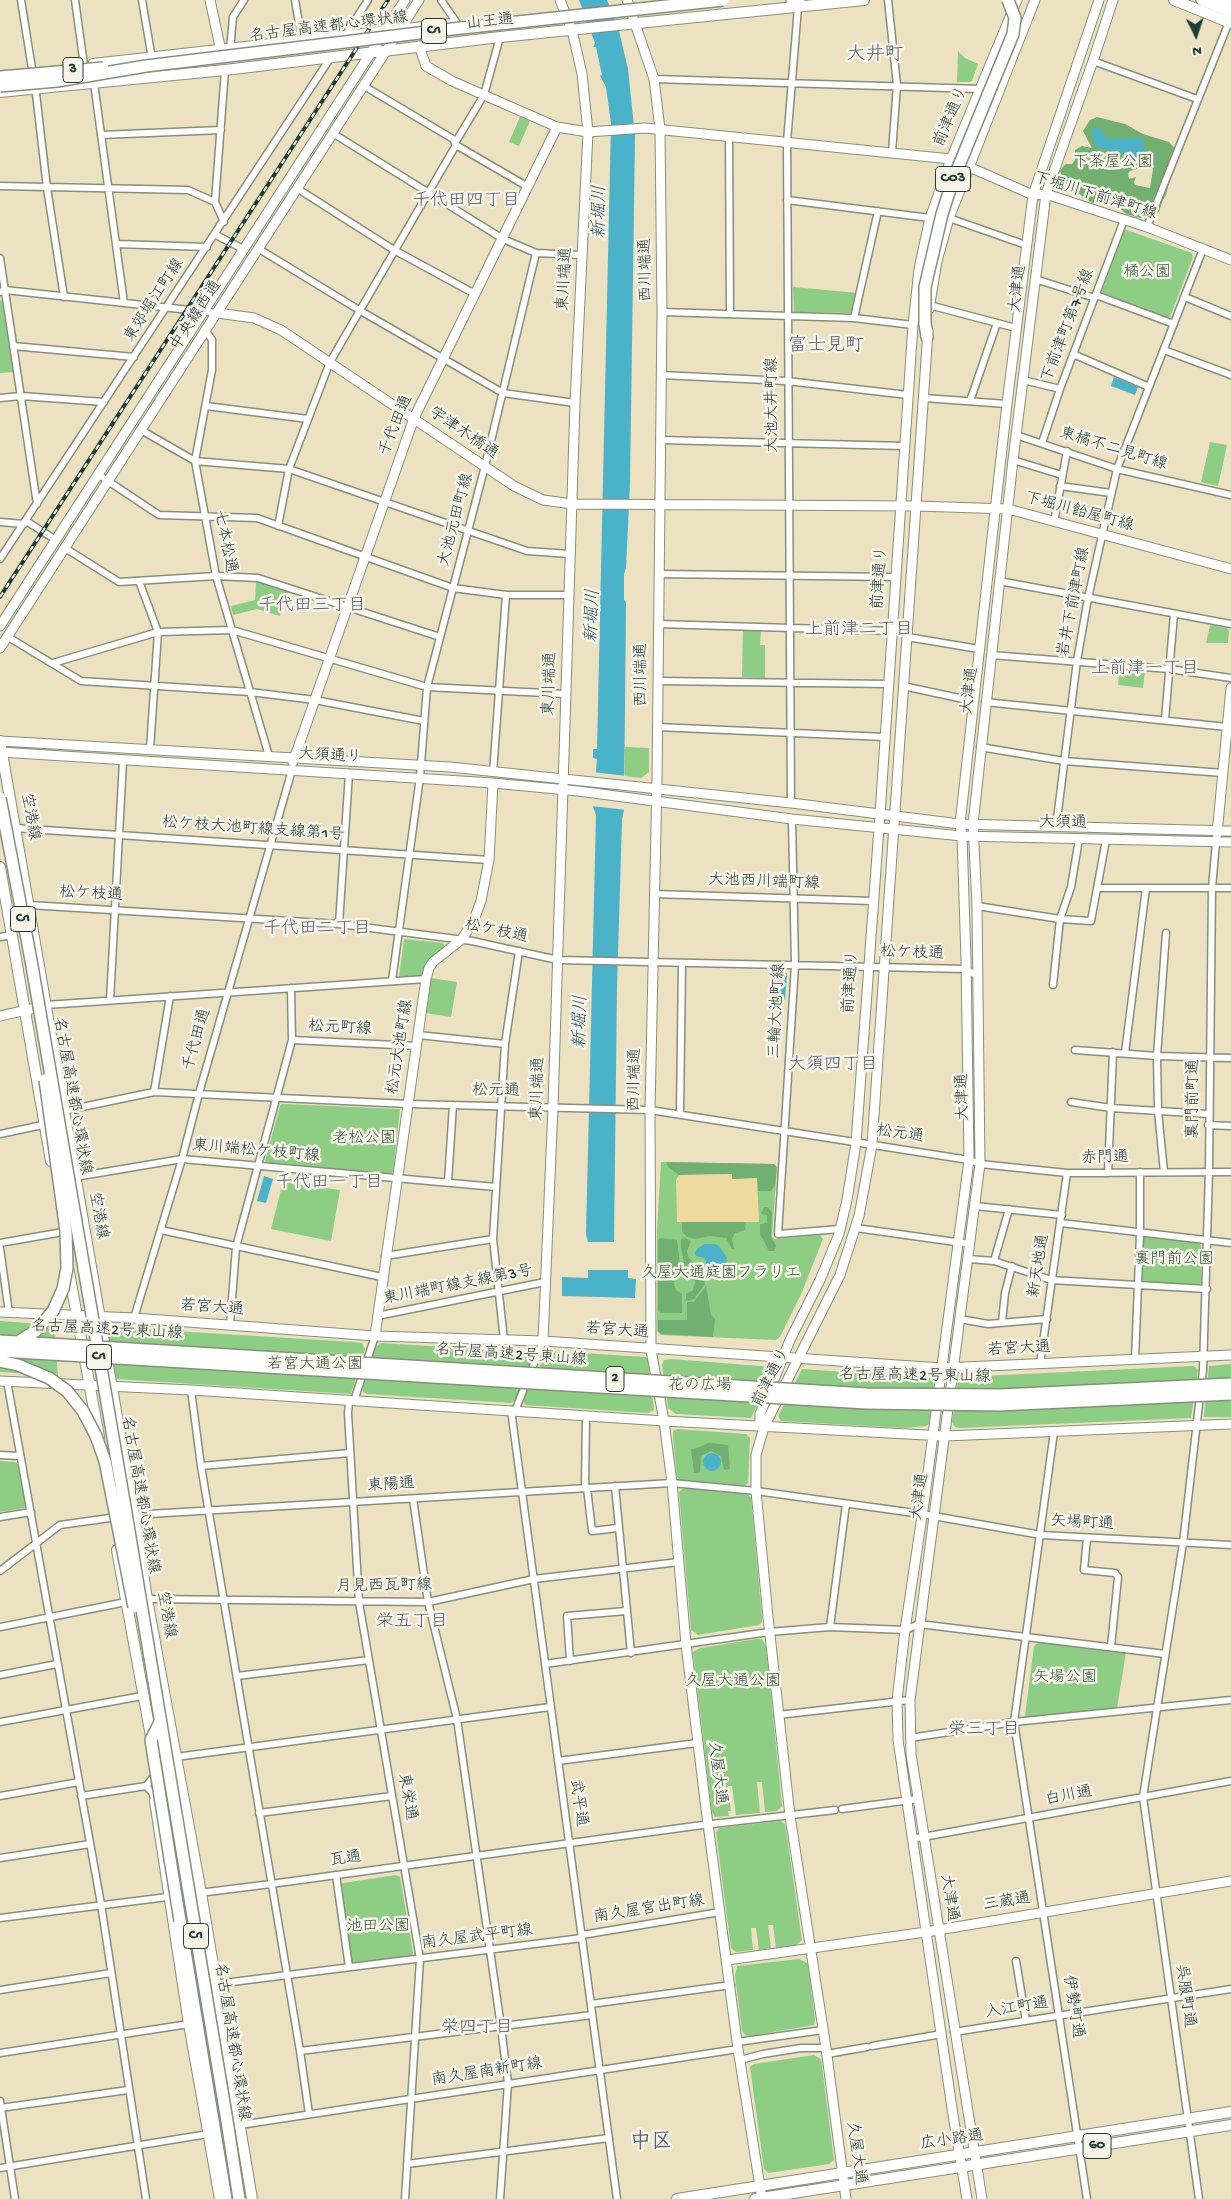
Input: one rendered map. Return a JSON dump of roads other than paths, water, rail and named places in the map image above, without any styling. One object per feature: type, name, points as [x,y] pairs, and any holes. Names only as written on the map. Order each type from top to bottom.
[{"type":"highway","name":"名古屋高速都心環状線","points":[[0,86],[109,74],[149,63],[723,0]]},
{"type":"highway","name":"C03","points":[[927,337],[925,287],[942,214],[953,180],[1013,34],[1015,18],[1008,0]]},
{"type":"highway","points":[[1202,0],[1230,19]]},
{"type":"highway","name":"3","points":[[0,75],[149,63]]},
{"type":"highway","name":"名古屋高速都心環状線","points":[[0,798],[45,1041],[228,2121],[239,2199]]},
{"type":"highway","points":[[0,1347],[24,1339],[43,1324],[60,1296],[67,1268],[66,1231],[43,1062],[45,1041]]},
{"type":"highway","name":"名古屋高速2号東山線","points":[[0,1341],[868,1394],[1000,1395],[1231,1384]]},
{"type":"highway","name":"名古屋高速2号東山線","points":[[0,1351],[866,1403],[999,1405],[1231,1394]]},
{"type":"highway","points":[[0,1362],[33,1370],[59,1385],[76,1401],[89,1422],[105,1462],[142,1646],[152,1674]]},
{"type":"highway","points":[[160,1722],[151,1740],[225,2198]]},
{"type":"main road","name":"山王通","points":[[0,75],[84,65],[149,63],[225,50],[564,12],[613,6],[628,2],[674,0]]},
{"type":"main road","name":"山王通","points":[[0,92],[225,70],[419,46],[636,24],[798,2],[864,0]]},
{"type":"main road","points":[[1174,0],[1230,19]]},
{"type":"main road","points":[[1219,0],[1231,5]]},
{"type":"main road","name":"空港線","points":[[0,741],[147,1599],[201,1893],[252,2199]]},
{"type":"main road","points":[[0,866],[76,1315],[91,1386],[142,1696],[182,1895],[225,2198]]},
{"type":"main road","points":[[160,1790],[155,1801],[189,2024],[208,2134],[225,2198]]},
{"type":"main road","name":"広小路通","points":[[677,2199],[1231,2112]]},
{"type":"main road","name":"広小路通","points":[[760,2199],[1231,2125]]},
{"type":"street","points":[[21,0],[33,71],[47,188],[64,297]]},
{"type":"street","points":[[75,0],[84,65]]},
{"type":"street","points":[[142,0],[149,63]]},
{"type":"street","points":[[210,0],[225,50]]},
{"type":"street","points":[[225,50],[233,17],[244,0]]},
{"type":"street","points":[[296,0],[302,41]]},
{"type":"street","points":[[344,37],[368,0]]},
{"type":"street","name":"中央線西通","points":[[0,626],[405,0]]},
{"type":"street","name":"中央線西通","points":[[0,648],[419,0]]},
{"type":"street","points":[[441,0],[458,23]]},
{"type":"street","name":"東川端通","points":[[543,1342],[553,1107],[575,404],[588,132],[583,79],[572,30],[560,0]]},
{"type":"street","points":[[888,0],[897,85],[892,152]]},
{"type":"street","name":"前津通り","points":[[764,1427],[760,1420],[760,1414],[783,1358],[820,1280],[840,1229],[847,1200],[879,827],[913,325],[919,268],[930,218],[951,158],[1016,0]]},
{"type":"street","name":"前津通り","points":[[764,1427],[837,1281],[856,1228],[872,1145],[917,506],[929,305],[937,261],[949,218],[1035,0]]},
{"type":"street","name":"大津通","points":[[967,2199],[906,1800],[898,1740],[897,1701],[905,1630],[942,1368],[955,1241],[969,1160],[962,969],[962,836],[960,824],[1016,328],[1033,195],[1099,0]]},
{"type":"street","name":"大津通","points":[[982,2199],[918,1799],[910,1738],[910,1700],[980,1164],[977,906],[972,824],[1013,460],[1046,194],[1113,0]]},
{"type":"street","name":"西川端通","points":[[628,2],[654,79],[660,129],[662,312],[658,503],[658,681],[650,1110],[651,1350]]},
{"type":"street","name":"大池大井町線","points":[[791,803],[787,443],[787,142],[798,2]]},
{"type":"street","points":[[1147,227],[1230,19]]},
{"type":"street","points":[[278,526],[289,469],[330,362],[484,95],[500,37]]},
{"type":"street","points":[[419,46],[426,66],[452,81],[556,127],[588,132],[645,128],[660,129],[951,158]]},
{"type":"street","name":"東郊堀江町線","points":[[0,559],[216,235],[331,57]]},
{"type":"street","points":[[1093,61],[1197,99]]},
{"type":"street","points":[[224,222],[215,202],[225,70]]},
{"type":"street","points":[[654,79],[980,89]]},
{"type":"street","points":[[94,83],[124,303]]},
{"type":"street","points":[[364,86],[453,139],[455,144],[528,187]]},
{"type":"street","name":"千代田通","points":[[134,1318],[182,1159],[296,754],[414,418],[556,127]]},
{"type":"street","points":[[100,135],[221,130]]},
{"type":"street","points":[[334,134],[503,239],[536,253],[582,255]]},
{"type":"street","points":[[729,136],[730,314]]},
{"type":"street","name":"下堀川下前津町線","points":[[951,158],[1033,195],[1046,194],[1147,227],[1231,260]]},
{"type":"street","points":[[0,186],[109,190],[188,190],[215,202]]},
{"type":"street","points":[[298,189],[394,250],[476,294]]},
{"type":"street","points":[[787,200],[930,218]]},
{"type":"street","points":[[854,318],[878,211]]},
{"type":"street","points":[[949,218],[1026,245]]},
{"type":"street","name":"下前津町第7号線","points":[[1042,443],[1060,389],[1124,220]]},
{"type":"street","points":[[216,235],[244,249]]},
{"type":"street","points":[[117,244],[207,247]]},
{"type":"street","points":[[259,248],[359,310],[503,393],[575,404]]},
{"type":"street","name":"岩井下前津町線","points":[[1056,827],[1069,712],[1077,661],[1088,598],[1117,469],[1203,249]]},
{"type":"street","name":"大池元田町線","points":[[392,981],[420,777],[427,687],[485,466],[536,253]]},
{"type":"street","points":[[0,258],[2,291],[13,346],[37,504]]},
{"type":"street","points":[[1035,279],[1096,296],[1174,324]]},
{"type":"street","points":[[2,291],[218,312]]},
{"type":"street","points":[[1185,297],[1231,316]]},
{"type":"street","points":[[929,305],[1016,328]]},
{"type":"street","name":"宇津木橋通","points":[[218,312],[254,318],[270,324],[528,494],[554,503],[658,503]]},
{"type":"street","points":[[662,312],[854,318],[913,325]]},
{"type":"street","points":[[970,401],[997,323]]},
{"type":"street","name":"七本松通","points":[[206,331],[212,340],[212,370],[195,462],[216,576],[269,756]]},
{"type":"street","points":[[13,346],[134,357]]},
{"type":"street","points":[[1164,350],[1231,374]]},
{"type":"street","points":[[1073,354],[1149,387]]},
{"type":"street","points":[[661,375],[787,381],[908,395]]},
{"type":"street","points":[[1024,380],[1060,389]]},
{"type":"street","points":[[0,398],[21,396],[104,402]]},
{"type":"street","points":[[924,398],[1007,404]]},
{"type":"street","points":[[206,406],[308,419]]},
{"type":"street","points":[[141,430],[195,462],[289,469],[527,551],[570,554]]},
{"type":"street","name":"東橘不二見町線","points":[[1016,435],[1117,469],[1231,496]]},
{"type":"street","points":[[660,440],[905,446]]},
{"type":"street","points":[[1054,522],[1067,451]]},
{"type":"street","points":[[1013,460],[1062,475]]},
{"type":"street","points":[[99,474],[159,515],[257,518],[454,588],[506,595],[569,595]]},
{"type":"street","points":[[1060,486],[1111,494]]},
{"type":"street","points":[[658,503],[901,507]]},
{"type":"street","name":"下堀川飴屋町線","points":[[901,507],[1008,509],[1231,569]]},
{"type":"street","points":[[0,522],[25,522],[56,540]]},
{"type":"street","points":[[65,548],[119,582],[216,576],[258,578],[440,637]]},
{"type":"street","points":[[659,574],[896,577]]},
{"type":"street","points":[[139,581],[158,632],[150,749]]},
{"type":"street","points":[[999,581],[1231,624]]},
{"type":"street","points":[[493,772],[506,595]]},
{"type":"street","points":[[1164,720],[1174,614]]},
{"type":"street","points":[[658,624],[892,631]]},
{"type":"street","points":[[53,663],[158,632],[232,630],[427,687],[566,694]]},
{"type":"street","points":[[8,637],[81,681],[250,692],[315,700],[424,721]]},
{"type":"street","points":[[907,637],[979,649]]},
{"type":"street","points":[[991,655],[1169,669],[1231,678]]},
{"type":"street","points":[[658,681],[888,684]]},
{"type":"street","points":[[904,686],[973,701]]},
{"type":"street","points":[[1216,842],[1231,688]]},
{"type":"street","points":[[985,702],[1069,712],[1164,720],[1228,729]]},
{"type":"street","points":[[657,727],[885,737]]},
{"type":"street","name":"大須通り","points":[[0,741],[269,756],[296,754],[493,772],[656,790]]},
{"type":"street","points":[[980,747],[1064,761],[1223,773]]},
{"type":"street","name":"大須通り","points":[[1,754],[420,777],[656,801]]},
{"type":"street","points":[[110,1000],[123,761]]},
{"type":"street","points":[[339,924],[349,773]]},
{"type":"street","name":"松元大池町線","points":[[375,1336],[426,979],[433,962],[462,939],[474,920],[481,901],[489,860],[493,783]]},
{"type":"street","points":[[656,790],[791,803],[895,816]]},
{"type":"street","points":[[656,801],[792,819],[895,828]]},
{"type":"street","name":"大須通","points":[[895,816],[960,824],[1231,831]]},
{"type":"street","name":"三輪大池町線","points":[[792,819],[795,966],[778,1234],[840,1229]]},
{"type":"street","name":"松ケ枝大池町線支線第1号","points":[[15,828],[489,860]]},
{"type":"street","name":"大須通","points":[[895,828],[974,837],[1231,842]]},
{"type":"street","points":[[1053,985],[1060,919],[1071,887],[1079,839]]},
{"type":"street","points":[[977,906],[1091,922],[1106,840]]},
{"type":"street","name":"裏門前町通","points":[[1183,1543],[1204,1356],[1207,1289],[1212,888],[1216,842]]},
{"type":"street","points":[[1098,888],[1231,888]]},
{"type":"street","points":[[1126,1054],[1146,888]]},
{"type":"street","name":"大池西川端町線","points":[[654,894],[873,901]]},
{"type":"street","name":"松ケ枝通","points":[[28,905],[250,917],[399,930],[462,939],[558,960],[962,969]]},
{"type":"street","points":[[1164,1172],[1158,1111],[1157,1056],[1166,933]]},
{"type":"street","points":[[0,937],[11,935]]},
{"type":"street","points":[[504,1340],[493,1239],[504,1044],[519,951]]},
{"type":"street","points":[[680,1114],[682,963]]},
{"type":"street","points":[[962,969],[977,976]]},
{"type":"street","points":[[0,1016],[46,1005],[426,979]]},
{"type":"street","points":[[230,1325],[236,1247],[292,1040],[291,988]]},
{"type":"street","points":[[154,1092],[170,996]]},
{"type":"street","points":[[418,1035],[504,1044]]},
{"type":"street","name":"松元町線","points":[[292,1040],[417,1046]]},
{"type":"street","points":[[1075,1050],[1157,1056],[1231,1058]]},
{"type":"street","points":[[1108,1173],[1113,1052]]},
{"type":"street","name":"松元通","points":[[45,1126],[64,1110],[154,1092],[408,1104],[650,1110],[969,1160],[980,1164]]},
{"type":"street","points":[[1071,1102],[1111,1108],[1208,1114]]},
{"type":"street","points":[[448,1182],[453,1105]]},
{"type":"street","points":[[1208,1125],[1231,1126]]},
{"type":"street","points":[[0,1134],[45,1126]]},
{"type":"street","name":"東川端松ケ枝町線","points":[[75,1177],[182,1159],[496,1187]]},
{"type":"street","name":"赤門通","points":[[980,1164],[1067,1173],[1231,1172]]},
{"type":"street","points":[[1134,1360],[1140,1232],[1140,1172]]},
{"type":"street","name":"新天地通","points":[[1040,1364],[1067,1173]]},
{"type":"street","points":[[976,1206],[1062,1215]]},
{"type":"street","points":[[994,1261],[1010,1209]]},
{"type":"street","points":[[1061,1223],[1231,1243]]},
{"type":"street","points":[[856,1228],[970,1244]]},
{"type":"street","points":[[161,1230],[382,1277]]},
{"type":"street","points":[[0,1242],[63,1232]]},
{"type":"street","points":[[385,1256],[493,1239]]},
{"type":"street","points":[[0,1248],[5,1312]]},
{"type":"street","points":[[968,1259],[994,1261],[1052,1280],[1207,1289]]},
{"type":"street","points":[[1002,1322],[1005,1292],[1012,1266]]},
{"type":"street","name":"東川端町線支線第3号","points":[[377,1316],[545,1282]]},
{"type":"street","name":"若宮大通","points":[[5,1312],[134,1318],[375,1336],[543,1342],[942,1368],[1231,1355]]},
{"type":"street","points":[[960,1319],[988,1324],[1047,1319]]},
{"type":"street","name":"東栄通","points":[[375,1336],[348,1413],[358,1602],[420,1959],[405,2199]]},
{"type":"street","name":"武平通","points":[[543,1342],[513,1411],[521,1492],[617,2199]]},
{"type":"street","name":"久屋大通","points":[[651,1350],[664,1421],[672,1484],[697,1743],[740,2060],[760,2186],[760,2199]]},
{"type":"street","points":[[146,2199],[101,1904],[31,1512],[3,1381],[191,1390],[664,1421],[945,1436],[1231,1424]]},
{"type":"street","points":[[191,1390],[201,1466],[309,2114]]},
{"type":"street","points":[[586,1416],[586,1488],[592,1531],[618,1528]]},
{"type":"street","name":"久屋大通","points":[[764,1427],[756,1456],[756,1491],[769,1632],[790,1816],[823,2030],[846,2199]]},
{"type":"street","name":"伊勢町通","points":[[1054,1432],[1014,1722],[1087,2199]]},
{"type":"street","points":[[201,1466],[350,1453]]},
{"type":"street","points":[[0,1455],[20,1456]]},
{"type":"street","points":[[672,1484],[756,1491],[922,1514]]},
{"type":"street","name":"東陽通","points":[[0,1571],[60,1525],[112,1517],[672,1484]]},
{"type":"street","points":[[615,1486],[631,1652]]},
{"type":"street","points":[[413,1499],[428,1602],[457,1719],[501,2026],[508,2083],[500,2199]]},
{"type":"street","points":[[830,1627],[846,1504]]},
{"type":"street","points":[[0,1517],[31,1512]]},
{"type":"street","name":"矢場町通","points":[[922,1514],[1041,1535],[1231,1545]]},
{"type":"street","points":[[1087,1538],[1084,1570],[1115,1573],[1118,1577],[1111,1647]]},
{"type":"street","name":"呉服町通","points":[[1183,1543],[1143,1797],[1199,2199]]},
{"type":"street","name":"月見西瓦町線","points":[[147,1599],[428,1602],[534,1579],[679,1562]]},
{"type":"street","points":[[0,1627],[126,1602]]},
{"type":"street","points":[[570,1661],[567,1616],[626,1611]]},
{"type":"street","points":[[545,1664],[769,1632],[830,1627],[905,1630],[919,1624],[1165,1654]]},
{"type":"street","points":[[237,1676],[368,1660]]},
{"type":"street","points":[[0,1675],[57,1664]]},
{"type":"street","points":[[0,1722],[142,1696]]},
{"type":"street","points":[[778,1715],[910,1700]]},
{"type":"street","points":[[910,1738],[1014,1722],[1231,1700]]},
{"type":"street","points":[[176,1757],[550,1707]]},
{"type":"street","points":[[558,1761],[697,1743]]},
{"type":"street","points":[[81,1796],[146,1786],[152,1781],[157,1771]]},
{"type":"street","name":"白川通","points":[[912,1839],[1231,1781]]},
{"type":"street","points":[[0,1796],[79,1782]]},
{"type":"street","points":[[146,1786],[152,1792],[155,1801]]},
{"type":"street","points":[[259,1813],[392,1796]]},
{"type":"street","points":[[708,1825],[918,1799]]},
{"type":"street","name":"瓦通","points":[[0,1918],[271,1884],[708,1825]]},
{"type":"street","points":[[0,1858],[90,1844]]},
{"type":"street","points":[[336,1875],[349,1967]]},
{"type":"street","name":"三蔵通","points":[[727,1960],[811,1950],[1231,1882]]},
{"type":"street","name":"南久屋宮出町線","points":[[582,1936],[720,1912]]},
{"type":"street","name":"南久屋武平町線","points":[[286,1974],[420,1959],[582,1936]]},
{"type":"street","points":[[1016,1961],[1026,2021]]},
{"type":"street","points":[[0,1990],[111,1973]]},
{"type":"street","points":[[216,1984],[286,1974]]},
{"type":"street","points":[[591,2004],[731,1985]]},
{"type":"street","name":"入江町通","points":[[954,2032],[1231,1989]]},
{"type":"street","points":[[300,2051],[592,2015]]},
{"type":"street","points":[[0,2052],[189,2024]]},
{"type":"street","name":"南久屋南新町線","points":[[240,2125],[600,2070],[823,2030]]},
{"type":"street","points":[[740,2060],[755,2055],[775,2052],[826,2051],[869,2047],[942,2034]]},
{"type":"street","points":[[15,2199],[0,2106],[128,2090]]},
{"type":"street","points":[[0,2168],[208,2134]]},
{"type":"street","points":[[407,2164],[609,2138]]},
{"type":"water","name":"新堀川","points":[[579,0],[607,0],[619,31],[628,69],[635,136],[630,483],[626,568],[624,574],[624,600],[626,602],[624,810],[622,819],[617,987],[614,1242],[588,1242],[586,1234],[596,815],[593,807],[597,759],[593,758],[593,749],[597,749],[611,123],[606,87],[600,76],[602,75],[596,47],[593,47],[595,43]]},
{"type":"water","points":[[1098,126],[1107,139],[1142,139],[1145,149],[1143,153],[1134,157],[1118,151],[1098,148],[1092,132]]},
{"type":"water","points":[[1114,377],[1138,387],[1135,395],[1111,386]]},
{"type":"water","points":[[775,972],[787,973],[785,1000],[773,999]]},
{"type":"water","points":[[264,1176],[273,1179],[266,1203],[257,1201]]},
{"type":"water","points":[[705,1244],[719,1246],[727,1258],[725,1271],[713,1278],[708,1275],[705,1258],[696,1256],[695,1253],[698,1248]]},
{"type":"water","points":[[588,1270],[628,1270],[628,1278],[636,1279],[635,1298],[562,1296],[562,1277],[588,1278]]},
{"type":"water","points":[[712,1453],[718,1456],[721,1462],[718,1468],[712,1471],[706,1468],[703,1462],[706,1456]]},
{"type":"railway","points":[[0,597],[388,0]]},
{"type":"district","name":"大井町","points":[[875,56]]},
{"type":"district","name":"千代田四丁目","points":[[466,202]]},
{"type":"district","name":"富士見町","points":[[826,347]]},
{"type":"district","name":"千代田三丁目","points":[[312,607]]},
{"type":"district","name":"上前津二丁目","points":[[859,631]]},
{"type":"district","name":"上前津一丁目","points":[[1145,670]]},
{"type":"district","name":"千代田二丁目","points":[[317,930]]},
{"type":"district","name":"大須四丁目","points":[[833,1066]]},
{"type":"district","name":"千代田一丁目","points":[[329,1184]]},
{"type":"district","name":"栄五丁目","points":[[412,1623]]},
{"type":"district","name":"栄三丁目","points":[[984,1731]]},
{"type":"district","name":"栄四丁目","points":[[477,2029]]},
{"type":"district","name":"中区","points":[[651,2144]]},
{"type":"park label","name":"下茶屋公園","points":[[1113,164]]},
{"type":"park label","name":"橘公園","points":[[1147,274]]},
{"type":"park label","name":"老松公園","points":[[364,1140]]},
{"type":"park label","name":"裏門前公園","points":[[1174,1261]]},
{"type":"park label","name":"久屋大通庭園フラリエ","points":[[721,1275]]},
{"type":"park label","name":"若宮大通公園","points":[[315,1366]]},
{"type":"park label","name":"花の広場","points":[[700,1387]]},
{"type":"park label","name":"矢場公園","points":[[1065,1679]]},
{"type":"park label","name":"久屋大通公園","points":[[733,1683]]},
{"type":"park label","name":"池田公園","points":[[378,1928]]}]
